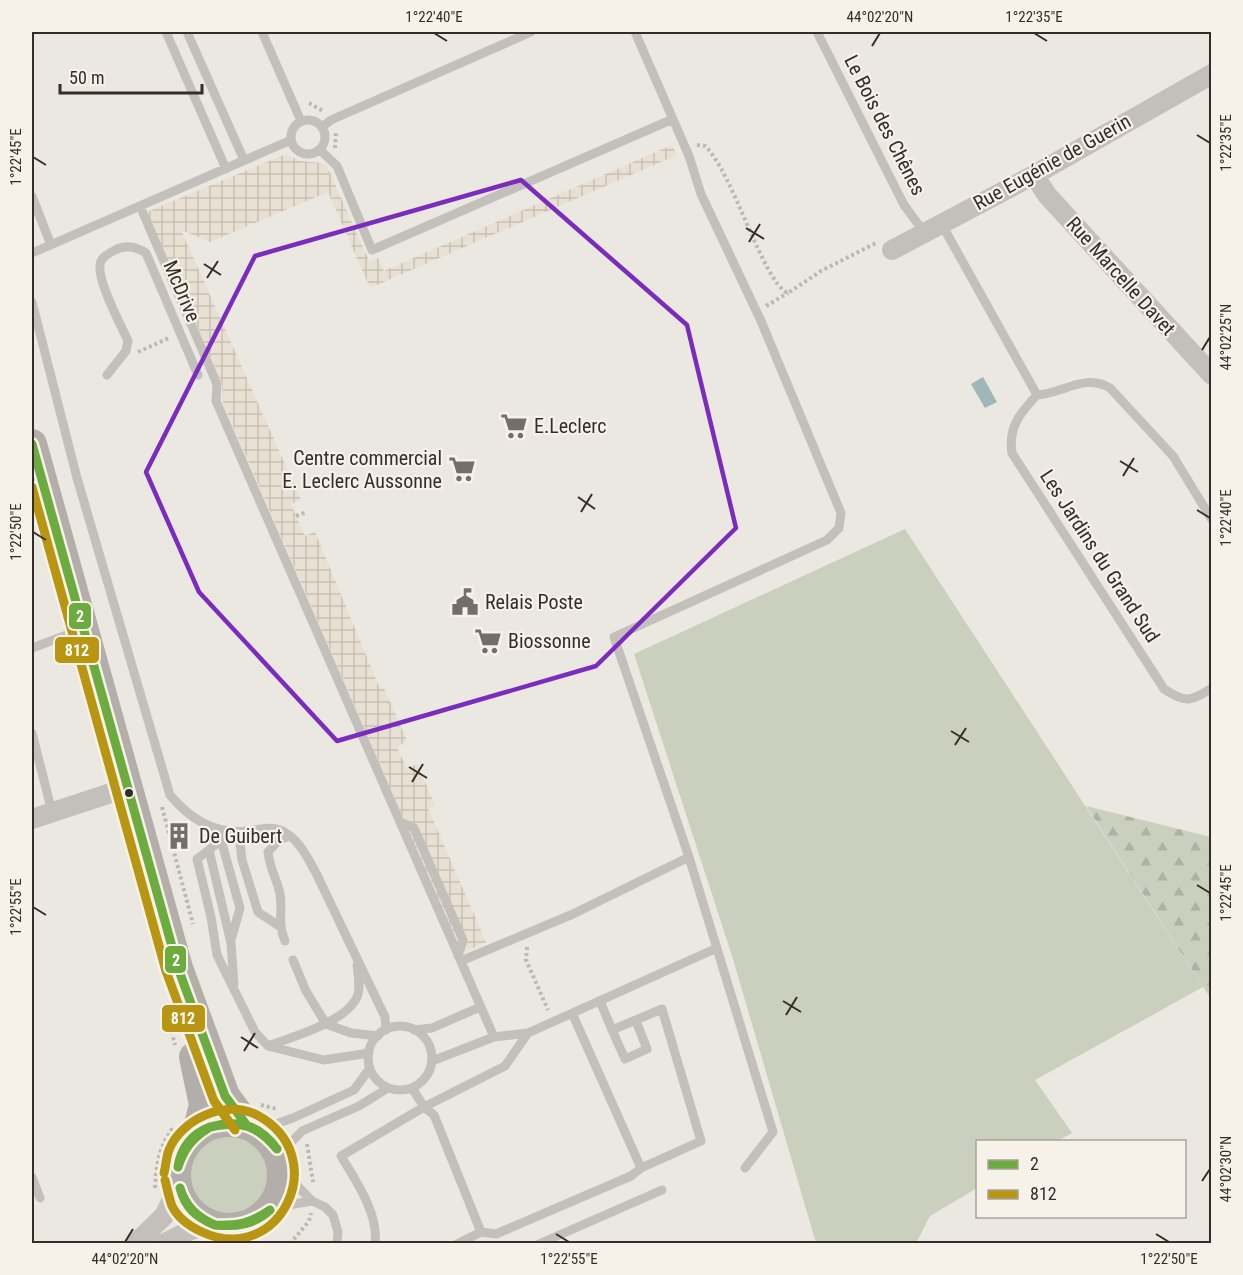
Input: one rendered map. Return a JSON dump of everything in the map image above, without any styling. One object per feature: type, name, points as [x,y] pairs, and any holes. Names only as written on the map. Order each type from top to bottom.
[{"type":"main road","points":[[32,444],[178,968],[225,1096],[252,1127],[271,1141],[281,1163],[282,1184],[268,1211],[254,1222],[224,1232],[166,1191],[181,1152],[186,1129],[204,1105],[178,968]]},
{"type":"main road","points":[[186,1129],[219,1122],[252,1127]]},
{"type":"main road","points":[[267,1244],[268,1211]]},
{"type":"street","name":"Rue Eugénie de Guerin","points":[[892,250],[1034,175],[1212,74]]},
{"type":"street","name":"Rue Marcelle Davet","points":[[1034,175],[1047,195],[1212,375]]},
{"type":"street","points":[[32,819],[126,788]]},
{"type":"street","points":[[158,1235],[164,1216],[166,1191]]},
{"type":"street","points":[[135,1244],[158,1235],[191,1230],[224,1232]]},
{"type":"lane","points":[[166,32],[225,168]]},
{"type":"lane","points":[[187,32],[244,160]]},
{"type":"lane","points":[[262,32],[302,121]]},
{"type":"lane","points":[[322,127],[331,120],[531,32]]},
{"type":"lane","points":[[635,32],[674,119],[700,194],[757,311],[841,513],[838,528],[827,540],[614,637],[689,857],[773,1132],[745,1168]]},
{"type":"lane","name":"Le Bois des Chênes","points":[[817,32],[904,205],[932,228]]},
{"type":"lane","points":[[320,150],[337,166],[372,250],[674,119]]},
{"type":"lane","points":[[313,120],[322,127],[326,136],[320,150],[308,154],[302,153],[293,146],[291,140],[294,127],[302,121],[313,120]]},
{"type":"lane","points":[[32,253],[291,140]]},
{"type":"lane","points":[[32,196],[51,245]]},
{"type":"lane","points":[[140,206],[217,384],[216,401],[494,1037]]},
{"type":"lane","points":[[932,228],[1037,395],[1054,394],[1089,380],[1110,388],[1173,456],[1212,520]]},
{"type":"lane","name":"McDrive","points":[[126,351],[128,341],[99,276],[100,263],[106,254],[121,247],[135,247],[147,253],[198,375]]},
{"type":"lane","points":[[32,302],[79,486],[170,795],[184,810],[206,826],[226,831],[270,828],[282,830],[305,853],[385,1017],[382,1033],[369,1053],[370,1068],[374,1076],[388,1088],[404,1090],[412,1088],[426,1077],[432,1061],[428,1043],[414,1030]]},
{"type":"lane","points":[[107,375],[126,351]]},
{"type":"lane","name":"Les Jardins du Grand Sud","points":[[1037,395],[1021,412],[1012,429],[1012,453],[1164,689],[1178,699],[1193,700],[1212,688]]},
{"type":"lane","points":[[32,648],[82,630]]},
{"type":"lane","points":[[32,733],[52,812]]},
{"type":"lane","points":[[226,831],[221,840],[197,859],[211,917],[217,955],[255,1032],[268,1046],[324,1060],[369,1053]]},
{"type":"lane","points":[[245,831],[240,842],[242,860],[258,912],[279,926]]},
{"type":"lane","points":[[285,941],[279,926],[280,893],[270,869],[268,852],[279,840],[289,836]]},
{"type":"lane","points":[[221,840],[240,908],[231,943]]},
{"type":"lane","points":[[209,850],[231,943],[234,986]]},
{"type":"lane","points":[[460,958],[524,936],[689,857]]},
{"type":"lane","points":[[432,1061],[494,1037],[528,1033],[717,948]]},
{"type":"lane","points":[[268,1046],[326,1024],[351,1006],[358,996],[355,955]]},
{"type":"lane","points":[[293,960],[306,991],[326,1024],[351,1033],[382,1033],[396,1027],[414,1030],[432,1028],[480,1007]]},
{"type":"lane","points":[[600,1001],[625,1059],[647,1049],[636,1021]]},
{"type":"lane","points":[[457,1244],[481,1232],[496,1234],[631,1176],[641,1168],[701,1141],[662,1009],[612,1030]]},
{"type":"lane","points":[[572,1013],[641,1168]]},
{"type":"lane","points":[[375,1244],[377,1230],[360,1190],[341,1156],[424,1107],[505,1066],[528,1033]]},
{"type":"lane","points":[[252,1127],[293,1118],[354,1090],[370,1068]]},
{"type":"lane","points":[[337,1244],[338,1232],[333,1215],[325,1207],[312,1201],[281,1163],[302,1131],[359,1106],[388,1088]]},
{"type":"lane","points":[[412,1088],[424,1107],[434,1115],[481,1232]]},
{"type":"lane","points":[[32,1177],[40,1198],[32,1189]]},
{"type":"lane","points":[[539,1244],[662,1190]]},
{"type":"lane","points":[[268,1211],[312,1201]]},
{"type":"path","points":[[307,100],[312,106],[324,111],[331,120],[337,138],[333,152],[328,158]]},
{"type":"path","points":[[686,149],[694,145],[705,146],[711,152],[771,274],[783,291],[788,293]]},
{"type":"path","points":[[757,311],[821,271],[882,240],[892,250]]},
{"type":"path","points":[[126,351],[132,355],[174,336]]},
{"type":"path","points":[[296,516],[307,512]]},
{"type":"path","points":[[524,936],[528,944],[526,960],[554,1022]]},
{"type":"path","points":[[166,1191],[157,1160],[162,1147],[186,1129]]},
{"type":"path","points":[[306,1139],[314,1188]]},
{"type":"path","points":[[290,1244],[311,1217]]},
{"type":"highlighted area","points":[[521,180],[687,325],[736,528],[596,666],[337,741],[199,592],[146,472],[255,256]]},
{"type":"green space","points":[[905,529],[1203,987],[1035,1080],[1072,1133],[1059,1140],[976,1140],[976,1189],[930,1216],[916,1243],[816,1243],[733,959],[634,654]]},
{"type":"green space","points":[[1086,806],[1211,837],[1211,999]]},
{"type":"green space","points":[[229,1133],[245,1136],[259,1145],[268,1159],[271,1175],[268,1191],[259,1205],[245,1214],[229,1217],[213,1214],[199,1205],[190,1191],[187,1175],[190,1159],[199,1145],[213,1136]]},
{"type":"shaded area","points":[[672,145],[677,155],[370,288],[328,192],[210,242],[181,230],[301,500],[291,504],[296,516],[305,536],[315,532],[380,689],[384,688],[407,741],[397,747],[407,769],[417,764],[435,805],[428,808],[486,942],[462,953],[223,403],[222,383],[147,212],[286,154],[300,161],[322,163],[327,166],[369,261],[378,258],[384,271]]},
{"type":"water","points":[[983,377],[997,402],[985,408],[971,384]]},
{"type":"transit line","name":"2","points":[[32,444],[178,968],[225,1096],[245,1123]]},
{"type":"transit line","name":"812","points":[[32,487],[166,971],[214,1101],[235,1130]]},
{"type":"transit line","name":"812","points":[[164,1173],[169,1150],[183,1129],[206,1115],[232,1109],[257,1115],[280,1133],[292,1156],[294,1180],[288,1202],[274,1222],[254,1235],[230,1239],[194,1228],[175,1210],[165,1180]]},
{"type":"transit line","name":"2","points":[[210,1127],[230,1124],[248,1126],[263,1134],[277,1149]]},
{"type":"transit line","name":"2","points":[[210,1127],[231,1124],[248,1126],[262,1134],[277,1149]]},
{"type":"transit line","name":"2","points":[[178,1167],[188,1142],[210,1127]]},
{"type":"transit line","name":"2","points":[[178,1167],[190,1144],[210,1127]]},
{"type":"transit line","name":"2","points":[[180,1188],[185,1201],[193,1211],[215,1225]]},
{"type":"transit line","name":"2","points":[[180,1188],[192,1211],[215,1225]]},
{"type":"transit line","name":"2","points":[[215,1225],[244,1223],[270,1210]]},
{"type":"transit line","name":"2","points":[[215,1225],[244,1224],[258,1219],[270,1210]]},
{"type":"place","name":"E.Leclerc","points":[[514,426]]},
{"type":"place","name":"Centre commercial E. Leclerc Aussonne","points":[[462,469]]},
{"type":"place","name":"Relais Poste","points":[[465,602]]},
{"type":"place","name":"Biossonne","points":[[488,641]]},
{"type":"place","name":"De Guibert","points":[[179,836]]}]
